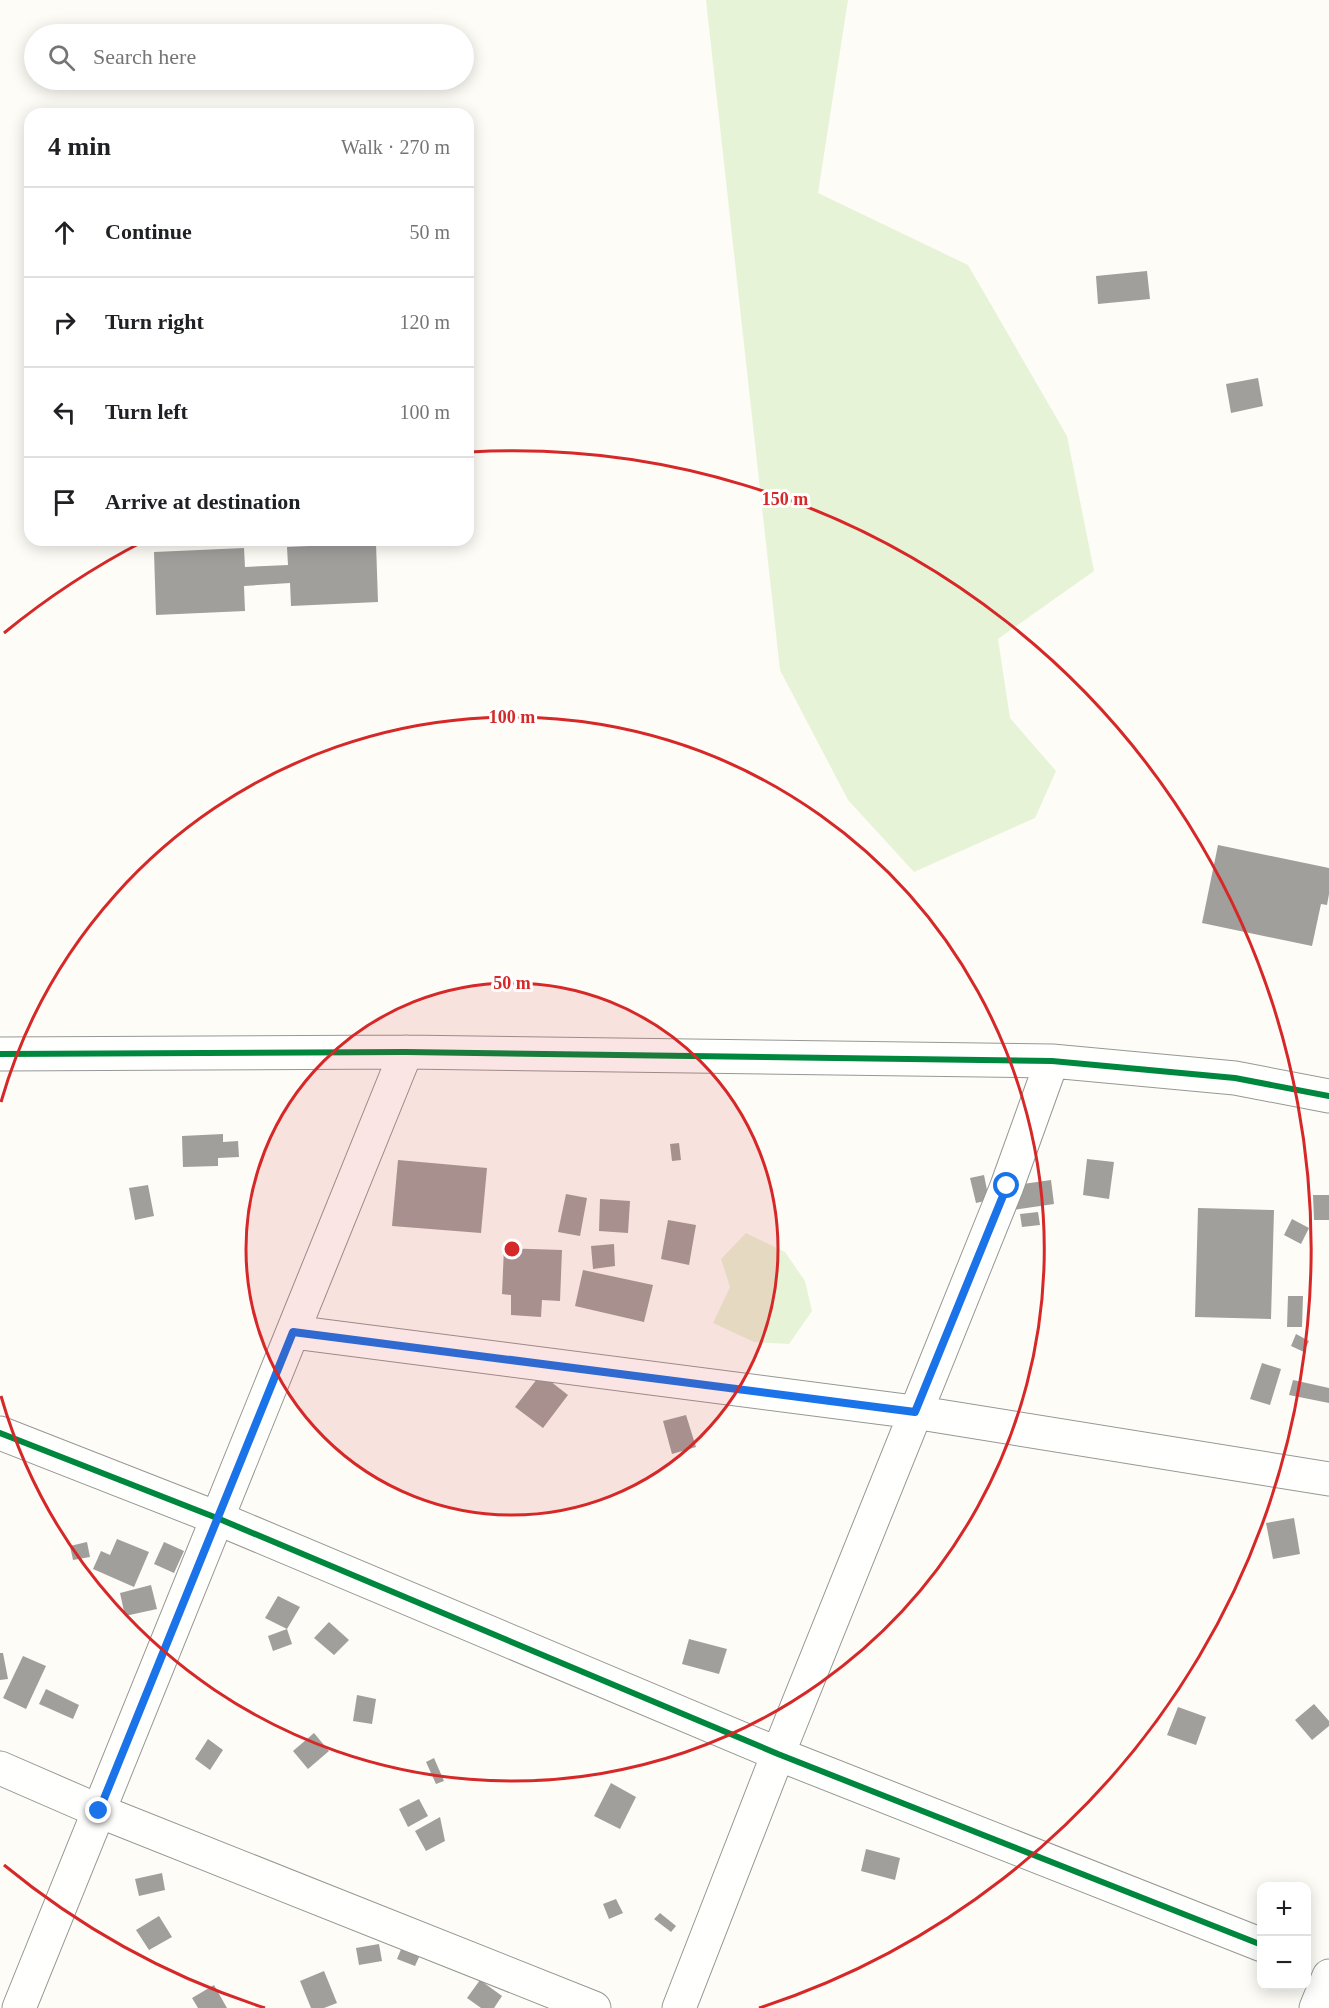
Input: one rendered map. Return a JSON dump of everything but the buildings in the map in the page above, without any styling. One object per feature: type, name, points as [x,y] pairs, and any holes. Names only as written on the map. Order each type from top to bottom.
[{"type":"street","points":[[0,1054],[406,1052],[1052,1060],[1235,1078],[1329,1096]]},
{"type":"street","points":[[19,2008],[406,1052]]},
{"type":"street","points":[[679,2008],[778,1754],[1007,1186],[1052,1060]]},
{"type":"street","points":[[293,1332],[915,1412],[1329,1479]]},
{"type":"street","points":[[0,1433],[218,1518],[778,1754],[1257,1943]]},
{"type":"street","points":[[0,1768],[99,1811],[594,2008]]},
{"type":"street","points":[[1311,1964],[1329,1971]]},
{"type":"street","points":[[1316,2008],[1329,1976]]},
{"type":"green space","points":[[706,0],[848,0],[818,193],[968,265],[1067,436],[1094,571],[998,639],[1010,718],[1056,771],[1035,818],[914,872],[848,800],[780,670]]},
{"type":"green space","points":[[746,1233],[785,1252],[805,1281],[812,1311],[789,1344],[754,1342],[713,1323],[730,1287],[721,1259]]},
{"type":"cycle path","points":[[0,1054],[406,1052],[1052,1061],[1235,1078],[1329,1096]]},
{"type":"cycle path","points":[[0,1433],[217,1518],[778,1754],[1257,1943]]},
{"type":"route","points":[[99,1811],[293,1332],[915,1412],[1007,1186]]}]
